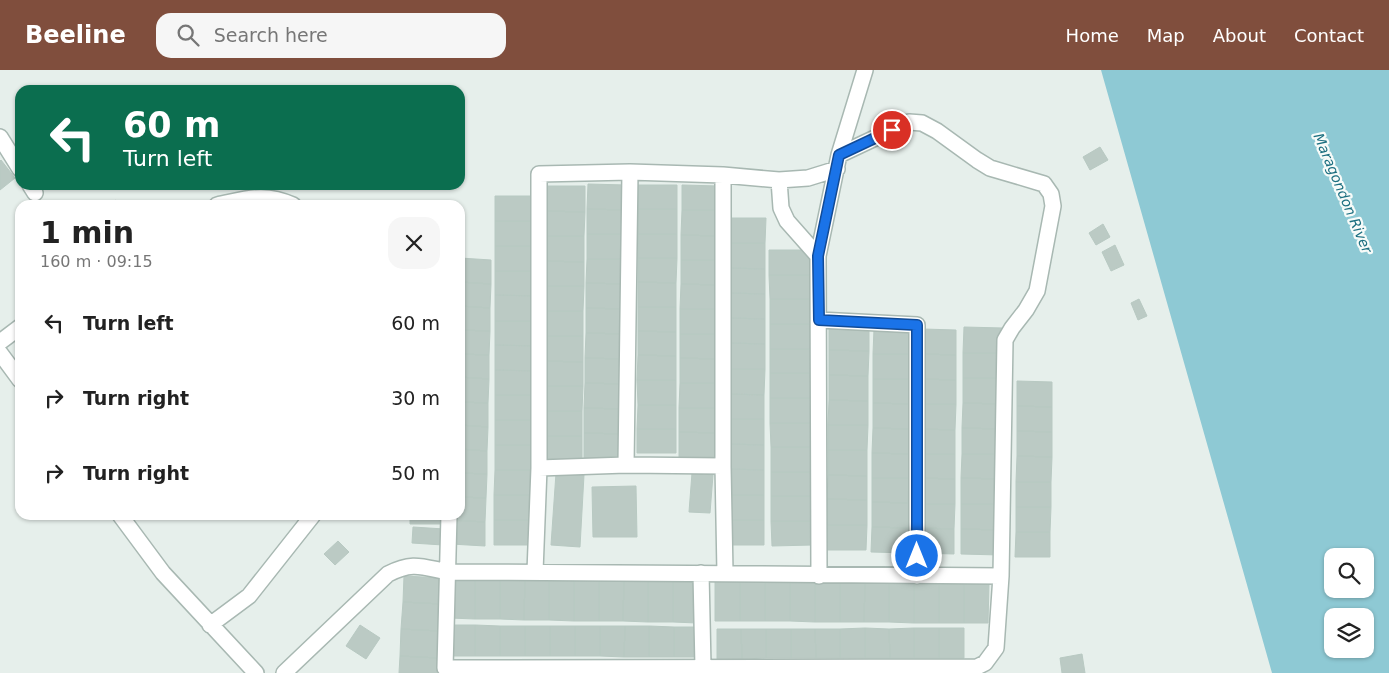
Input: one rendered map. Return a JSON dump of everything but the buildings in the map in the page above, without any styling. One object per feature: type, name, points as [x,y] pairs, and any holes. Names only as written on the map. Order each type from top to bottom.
[{"type":"street","points":[[819,576],[818,256],[838,162],[865,70]]},
{"type":"street","points":[[449,520],[445,670],[703,667],[977,667],[985,663],[996,648],[1001,576],[1006,340],[1037,291],[1053,206],[1051,194],[1044,184],[990,168],[937,131],[922,123],[909,122],[808,178],[778,180],[723,175],[630,172],[539,174],[539,468],[535,572]]},
{"type":"street","points":[[0,137],[15,161]]},
{"type":"street","points":[[626,465],[630,172]]},
{"type":"street","points":[[723,175],[725,572]]},
{"type":"street","points":[[778,180],[781,208],[786,221],[818,256]]},
{"type":"street","points":[[236,200],[267,196],[282,200]]},
{"type":"street","points":[[819,320],[917,325],[917,576]]},
{"type":"street","points":[[0,342],[15,331]]},
{"type":"street","points":[[0,353],[15,373]]},
{"type":"street","points":[[539,468],[626,465],[723,466]]},
{"type":"street","points":[[124,520],[163,573],[256,673]]},
{"type":"street","points":[[210,625],[249,596],[309,520]]},
{"type":"street","points":[[284,673],[388,574],[411,565],[448,572],[725,572],[819,576],[1001,576]]},
{"type":"street","points":[[701,573],[703,667]]},
{"type":"water","name":"Maragondon River","points":[[1101,70],[1389,70],[1389,673],[1272,673]]},
{"type":"route","points":[[892,130],[839,155],[818,256],[819,320],[917,325],[917,556]]}]
